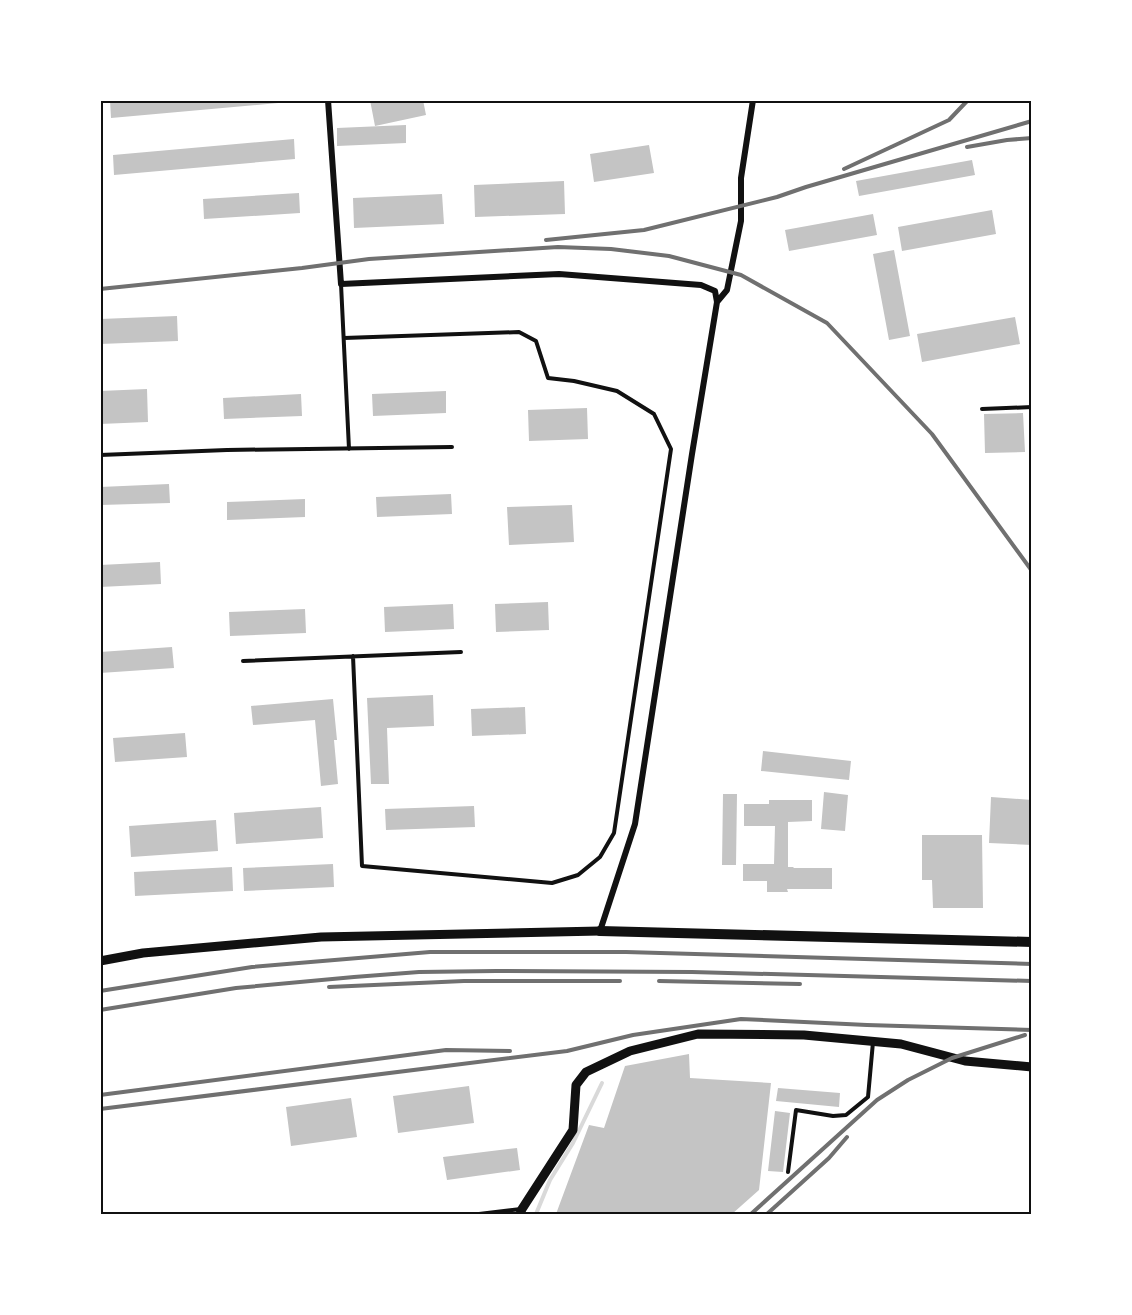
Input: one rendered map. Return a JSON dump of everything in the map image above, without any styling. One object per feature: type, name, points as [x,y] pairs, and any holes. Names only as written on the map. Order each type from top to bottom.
[{"type":"main road","points":[[600,931],[1032,942]]},
{"type":"street","points":[[100,961],[143,953],[321,937],[600,931],[635,824],[717,302],[715,291],[701,285],[558,274],[341,284],[328,100]]},
{"type":"street","points":[[717,302],[727,290],[741,221],[741,178],[753,100]]},
{"type":"street","points":[[521,1212],[573,1130],[576,1085],[586,1072],[630,1051],[698,1034],[804,1035],[901,1044],[964,1061],[1032,1067]]},
{"type":"lane","points":[[341,284],[350,449]]},
{"type":"lane","points":[[344,338],[519,332],[536,341],[548,378],[574,381],[617,391],[654,414],[671,449],[614,833],[600,857],[578,875],[552,883],[362,866],[353,656]]},
{"type":"lane","points":[[981,409],[1032,407]]},
{"type":"lane","points":[[100,455],[227,450],[452,447]]},
{"type":"lane","points":[[243,661],[461,652]]},
{"type":"lane","points":[[788,1172],[796,1110],[833,1116],[846,1114],[868,1097],[873,1041]]},
{"type":"lane","points":[[479,1215],[521,1212]]},
{"type":"building","points":[[110,100],[289,100],[289,102],[111,118]]},
{"type":"building","points":[[370,100],[423,100],[426,115],[375,126]]},
{"type":"building","points":[[406,125],[406,143],[337,146],[337,128]]},
{"type":"building","points":[[294,139],[295,159],[114,175],[113,155]]},
{"type":"building","points":[[649,145],[654,173],[594,182],[590,154]]},
{"type":"building","points":[[972,160],[975,175],[859,196],[856,181]]},
{"type":"building","points":[[564,181],[565,214],[475,217],[474,185]]},
{"type":"building","points":[[299,193],[300,213],[204,219],[203,199]]},
{"type":"building","points":[[442,194],[444,224],[354,228],[353,198]]},
{"type":"building","points":[[992,210],[996,234],[902,251],[898,227]]},
{"type":"building","points":[[873,214],[877,235],[789,251],[785,230]]},
{"type":"building","points":[[894,250],[910,336],[889,340],[873,254]]},
{"type":"building","points":[[177,316],[178,341],[100,344],[100,319]]},
{"type":"building","points":[[1015,317],[1020,344],[922,362],[917,334]]},
{"type":"building","points":[[147,389],[148,422],[100,424],[100,391]]},
{"type":"building","points":[[446,391],[446,413],[373,416],[372,394]]},
{"type":"building","points":[[301,394],[302,416],[224,419],[223,398]]},
{"type":"building","points":[[587,408],[588,439],[529,441],[528,410]]},
{"type":"building","points":[[1023,413],[1025,452],[985,453],[984,414]]},
{"type":"building","points":[[169,484],[170,503],[100,505],[100,487]]},
{"type":"building","points":[[451,494],[452,514],[377,517],[376,497]]},
{"type":"building","points":[[305,499],[305,517],[227,520],[227,502]]},
{"type":"building","points":[[572,505],[574,542],[509,545],[507,507]]},
{"type":"building","points":[[160,562],[161,584],[100,587],[100,565]]},
{"type":"building","points":[[548,602],[549,630],[496,632],[495,604]]},
{"type":"building","points":[[453,604],[454,629],[385,632],[384,607]]},
{"type":"building","points":[[305,609],[306,633],[230,636],[229,612]]},
{"type":"building","points":[[172,647],[174,668],[100,673],[100,652]]},
{"type":"building","points":[[433,695],[434,726],[387,728],[389,784],[371,784],[367,698]]},
{"type":"building","points":[[333,699],[338,784],[321,786],[315,720],[253,725],[251,706]]},
{"type":"building","points":[[525,707],[526,734],[472,736],[471,709]]},
{"type":"building","points":[[185,733],[187,757],[115,762],[113,738]]},
{"type":"building","points":[[763,751],[851,761],[849,780],[761,771]]},
{"type":"building","points":[[824,792],[848,795],[845,831],[821,829]]},
{"type":"building","points":[[723,794],[737,794],[736,865],[722,865]]},
{"type":"building","points":[[991,797],[1032,800],[1032,845],[989,843]]},
{"type":"building","points":[[769,800],[812,800],[812,821],[788,822],[788,867],[832,868],[832,889],[787,889],[788,892],[767,892],[767,881],[743,881],[743,864],[774,864],[775,826],[744,826],[744,804],[769,804]]},
{"type":"building","points":[[474,806],[475,827],[386,830],[385,809]]},
{"type":"building","points":[[321,807],[323,838],[236,844],[234,813]]},
{"type":"building","points":[[216,820],[218,851],[131,857],[129,826]]},
{"type":"building","points":[[922,835],[982,835],[983,908],[933,908],[932,880],[922,880]]},
{"type":"building","points":[[333,864],[334,887],[244,891],[243,868]]},
{"type":"building","points":[[232,867],[233,891],[135,896],[134,872]]},
{"type":"building","points":[[689,1054],[690,1078],[771,1083],[759,1190],[732,1214],[556,1214],[589,1125],[604,1128],[625,1066]]},
{"type":"building","points":[[469,1086],[474,1123],[398,1133],[393,1096]]},
{"type":"building","points":[[778,1088],[840,1093],[839,1107],[776,1101]]},
{"type":"building","points":[[351,1098],[357,1137],[291,1146],[286,1107]]},
{"type":"building","points":[[775,1111],[790,1113],[783,1172],[768,1171]]},
{"type":"building","points":[[517,1148],[520,1170],[447,1180],[443,1157]]},
{"type":"waterway","points":[[536,1214],[550,1180],[573,1143],[602,1083]]},
{"type":"railway","points":[[844,169],[949,120],[968,100]]},
{"type":"railway","points":[[546,240],[644,230],[777,197],[1032,121]]},
{"type":"railway","points":[[967,147],[1032,138]]},
{"type":"railway","points":[[100,289],[369,259],[558,247],[611,249],[669,256],[741,275],[827,323],[932,434],[1032,571]]},
{"type":"railway","points":[[100,991],[252,967],[430,952],[626,952],[1032,964]]},
{"type":"railway","points":[[100,1010],[236,988],[419,972],[692,972],[1032,981]]},
{"type":"railway","points":[[329,987],[464,981],[620,981]]},
{"type":"railway","points":[[659,981],[800,984]]},
{"type":"railway","points":[[100,1109],[567,1051],[633,1035],[741,1019],[1032,1030]]},
{"type":"railway","points":[[751,1214],[877,1100],[908,1080],[952,1058],[1025,1035]]},
{"type":"railway","points":[[100,1095],[446,1050],[510,1051]]},
{"type":"railway","points":[[767,1214],[829,1158],[847,1137]]}]
